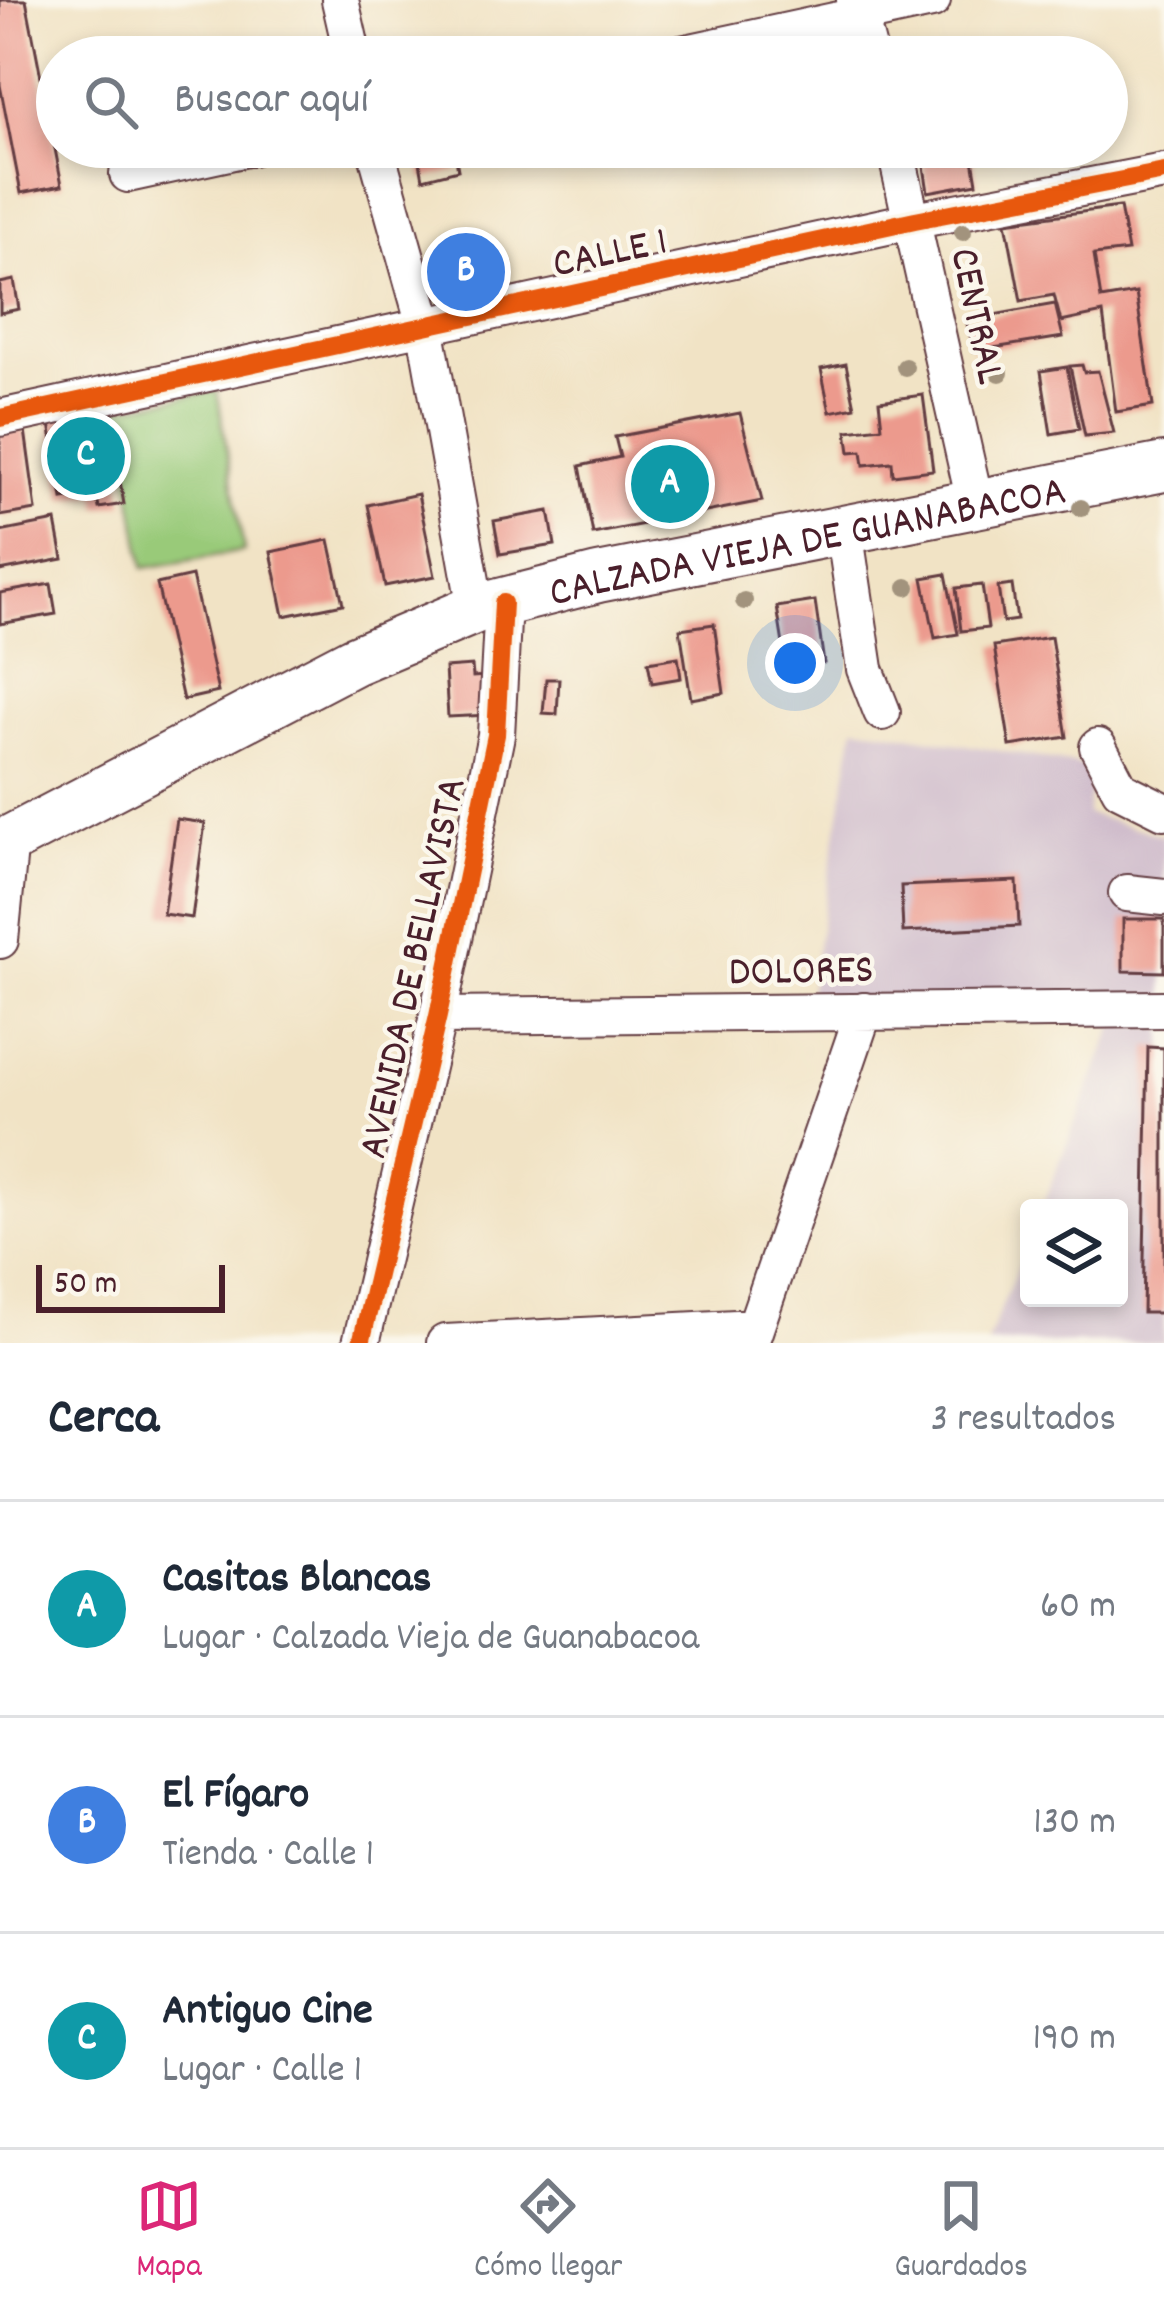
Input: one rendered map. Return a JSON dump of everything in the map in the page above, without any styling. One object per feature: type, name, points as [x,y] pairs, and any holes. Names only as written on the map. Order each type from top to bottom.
[{"type":"main road","name":"CALZADA VIEJA DE GUANABACOA","points":[[3,828],[352,661],[489,606],[598,578],[1164,467]]},
{"type":"street","points":[[340,0],[348,36]]},
{"type":"street","points":[[748,36],[857,8],[932,0]]},
{"type":"street","points":[[128,174],[156,168]]},
{"type":"street","name":"AVENIDA DE BELLAVISTA","points":[[362,1343],[438,1016],[496,735],[489,606],[425,325],[381,168]]},
{"type":"street","name":"CENTRAL","points":[[901,168],[975,502]]},
{"type":"street","name":"CALLE 1","points":[[0,418],[915,220],[1164,172]]},
{"type":"street","points":[[844,529],[865,669],[882,712]]},
{"type":"street","points":[[1098,747],[1120,789],[1164,811]]},
{"type":"street","points":[[0,940],[3,828]]},
{"type":"street","points":[[1127,893],[1164,897]]},
{"type":"street","name":"DOLORES","points":[[438,1016],[1164,1009]]},
{"type":"street","points":[[445,1343],[753,1335],[864,1011]]},
{"type":"shaded area","points":[[855,726],[1093,767],[1087,814],[1164,836],[1164,1001],[808,998]]},
{"type":"shaded area","points":[[1115,1024],[1164,1028],[1164,1343],[987,1343],[1020,1261],[1020,1307],[1128,1307],[1128,1199],[1045,1199]]},
{"type":"green space","points":[[217,391],[244,551],[144,568],[117,408]]},
{"type":"building","points":[[0,0],[26,0],[36,51],[36,168],[59,168],[62,185],[21,193],[0,85]]},
{"type":"building","points":[[421,168],[458,168],[458,170],[423,179]]},
{"type":"building","points":[[924,168],[974,168],[977,183],[928,192]]},
{"type":"building","points":[[1120,207],[1128,251],[1094,255],[1101,299],[1136,293],[1153,406],[1116,412],[1103,313],[1061,322],[1054,295],[1021,301],[1006,222]]},
{"type":"building","points":[[467,260],[477,264],[481,274],[477,284],[467,288],[457,284],[453,274],[457,264]]},
{"type":"building","points":[[14,280],[19,309],[0,313],[0,283]]},
{"type":"building","points":[[1055,304],[1063,337],[974,351],[966,320]]},
{"type":"building","points":[[846,364],[855,407],[830,412],[821,369]]},
{"type":"building","points":[[1082,365],[1084,372],[1098,371],[1114,433],[1085,436],[1070,366]]},
{"type":"building","points":[[1067,367],[1079,429],[1051,434],[1041,371]]},
{"type":"building","points":[[923,395],[933,470],[893,475],[892,462],[864,465],[862,451],[850,452],[847,431],[882,427],[879,401]]},
{"type":"building","points":[[107,408],[124,504],[99,508],[96,494],[63,499],[49,418]]},
{"type":"building","points":[[740,413],[762,501],[593,534],[580,466],[620,457],[615,437]]},
{"type":"building","points":[[25,430],[36,510],[0,516],[0,433]]},
{"type":"building","points":[[418,494],[435,576],[385,586],[368,505]]},
{"type":"building","points":[[549,511],[555,545],[500,554],[494,521]]},
{"type":"building","points":[[56,521],[63,559],[0,571],[0,532]]},
{"type":"building","points":[[329,540],[343,604],[284,616],[271,552]]},
{"type":"building","points":[[946,574],[958,634],[935,638],[923,578]]},
{"type":"building","points":[[192,576],[218,692],[183,700],[157,584]]},
{"type":"building","points":[[51,584],[56,614],[0,624],[0,593]]},
{"type":"building","points":[[982,585],[988,628],[961,631],[956,588]]},
{"type":"building","points":[[1012,585],[1017,620],[1003,622],[998,587]]},
{"type":"building","points":[[815,601],[824,663],[787,669],[777,607]]},
{"type":"building","points":[[714,624],[724,693],[691,699],[680,629]]},
{"type":"building","points":[[1051,637],[1067,737],[1010,746],[994,646]]},
{"type":"building","points":[[678,657],[681,678],[652,683],[648,662]]},
{"type":"building","points":[[472,666],[473,677],[487,676],[489,715],[448,717],[445,668]]},
{"type":"building","points":[[546,679],[559,679],[557,714],[543,713]]},
{"type":"building","points":[[177,819],[205,823],[192,918],[163,914]]},
{"type":"building","points":[[1017,881],[1019,926],[903,932],[901,886]]},
{"type":"building","points":[[1123,919],[1164,919],[1164,972],[1123,971]]},
{"type":"building","points":[[1148,1047],[1164,1048],[1164,1313],[1143,1313]]},
{"type":"cycle path","points":[[0,418],[915,220],[1164,172]]},
{"type":"cycle path","points":[[361,1343],[438,1016],[496,735],[503,603]]},
{"type":"place","name":"El Fígaro","points":[[466,272]]},
{"type":"place","name":"Antiguo Cine","points":[[86,456]]},
{"type":"place","name":"Casitas Blancas","points":[[670,484]]}]
